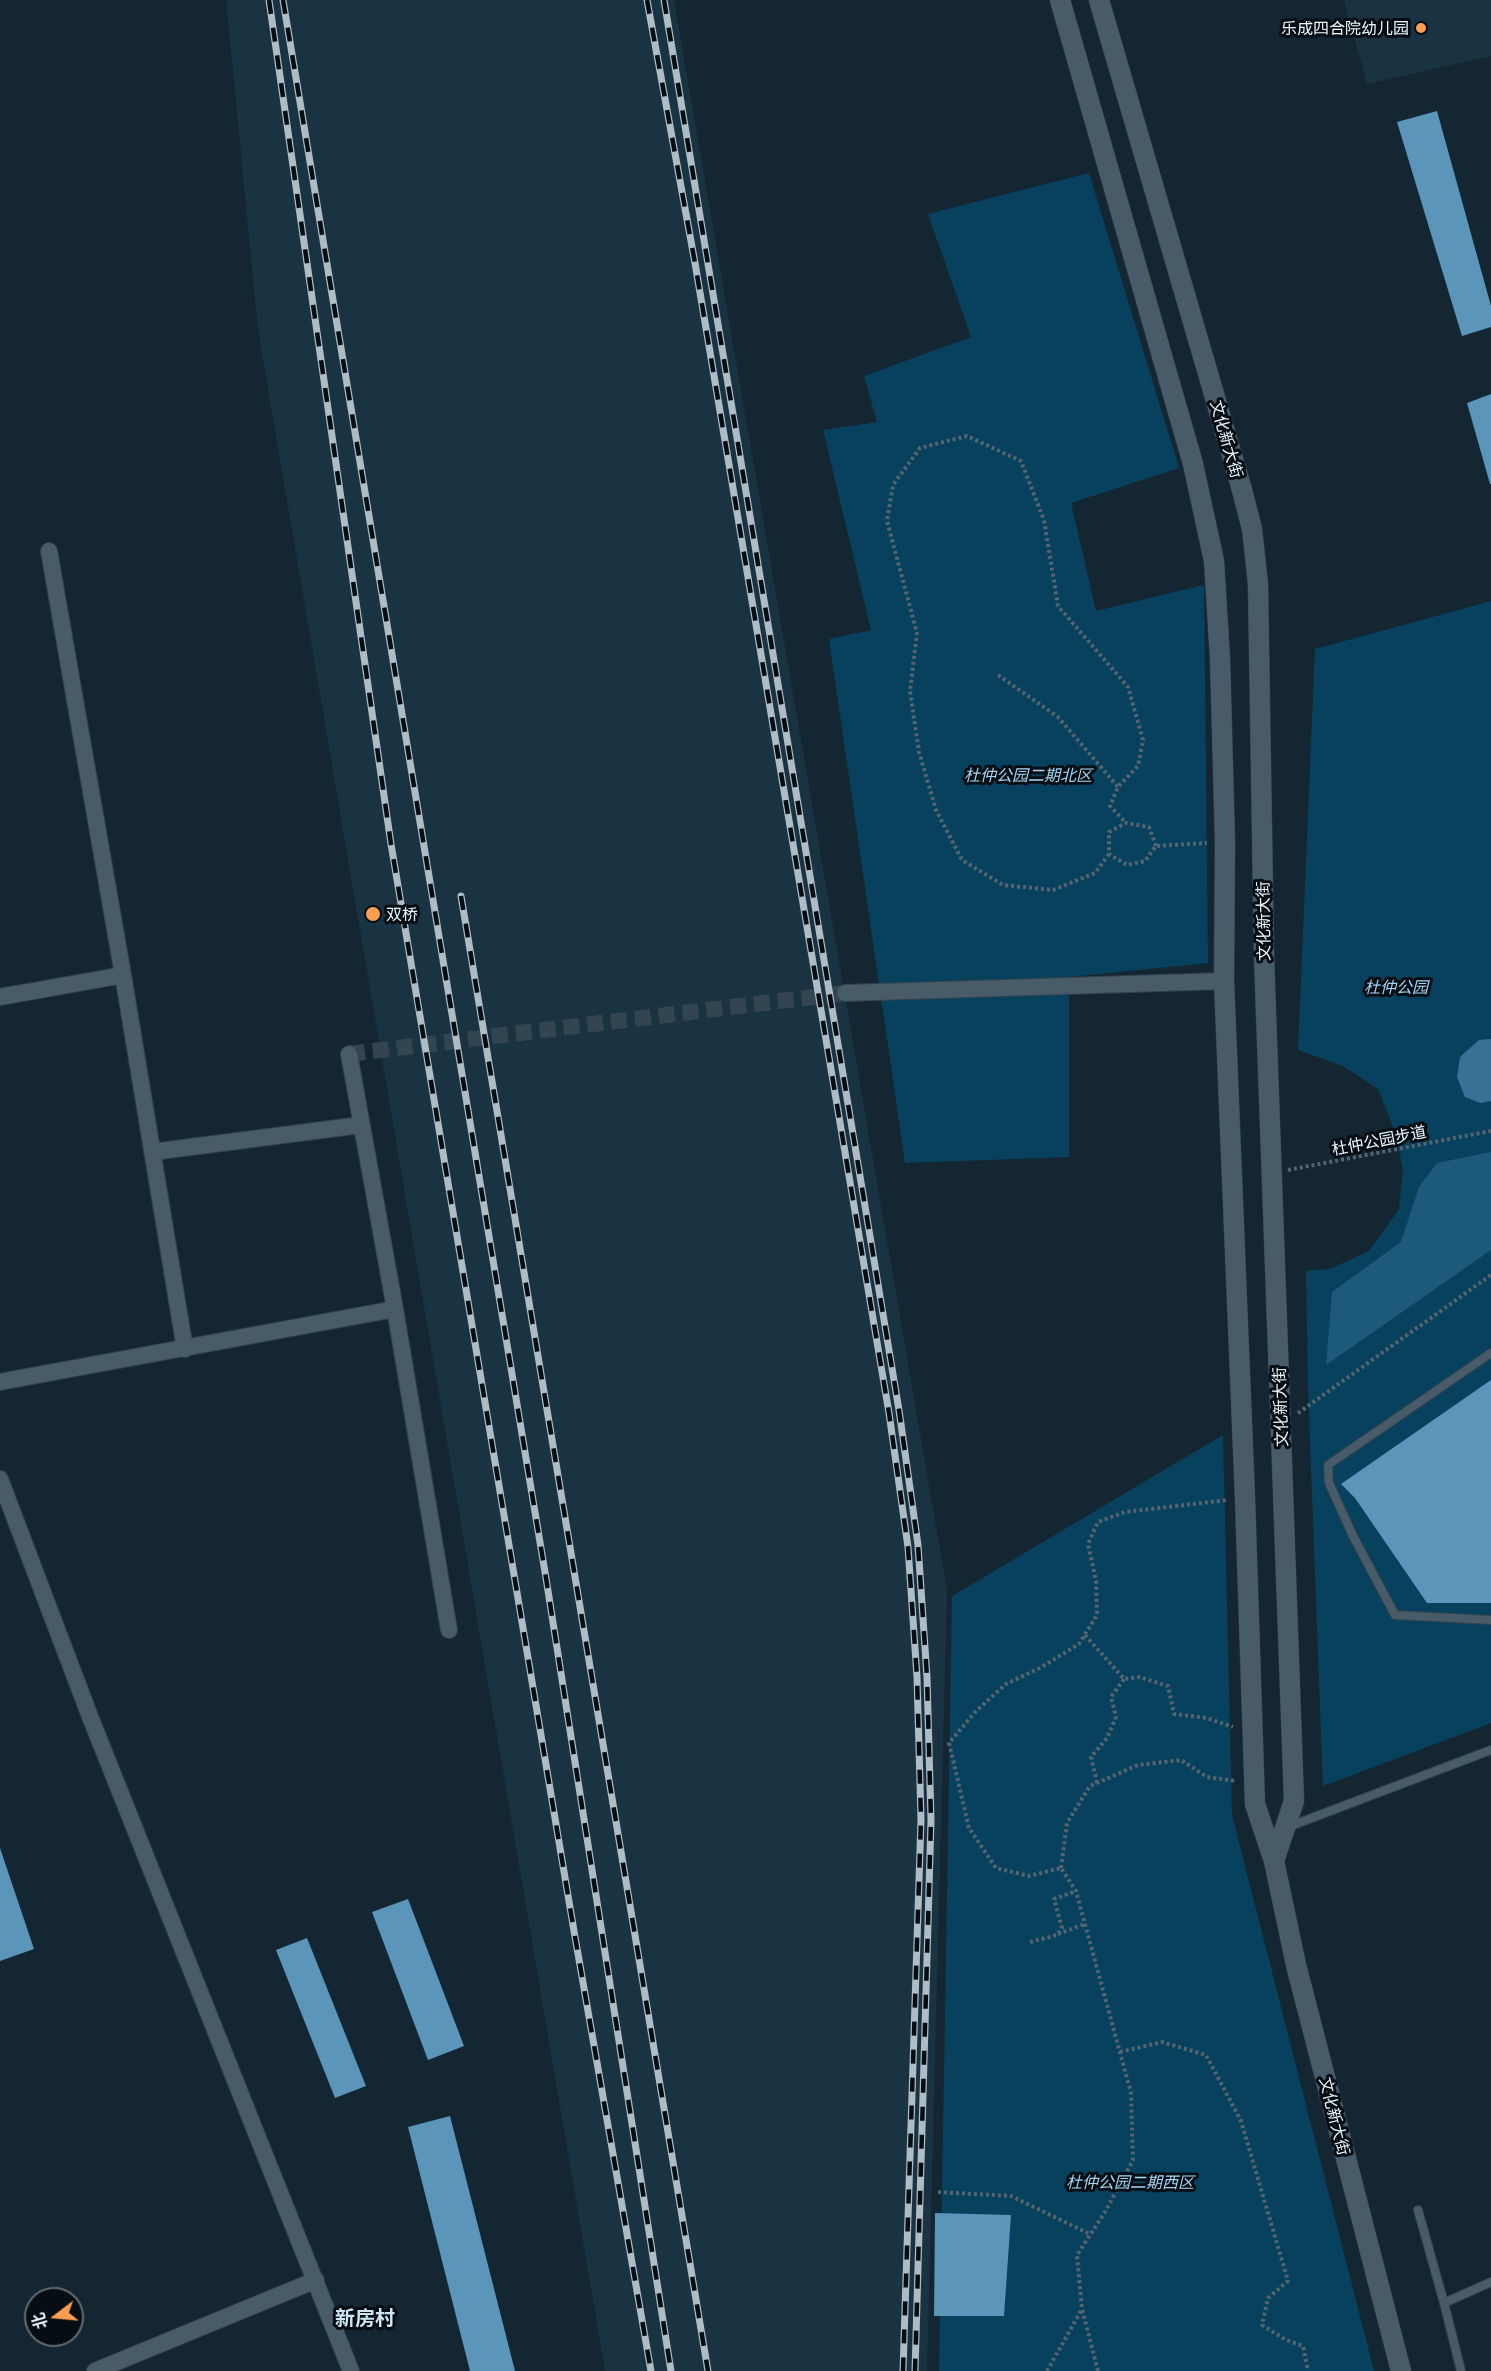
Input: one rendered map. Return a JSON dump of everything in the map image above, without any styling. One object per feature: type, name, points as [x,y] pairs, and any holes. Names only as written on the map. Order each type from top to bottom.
[{"type":"street","name":"文化新大街","points":[[1060,0],[1190,452],[1214,561],[1226,842],[1224,981],[1255,1804],[1274,1861],[1296,1965],[1401,2371]]},
{"type":"street","name":"文化新大街","points":[[1099,0],[1252,530],[1258,584],[1264,956],[1294,1801],[1274,1861]]},
{"type":"street","points":[[50,550],[185,1349]]},
{"type":"street","points":[[0,997],[123,975]]},
{"type":"street","points":[[845,993],[1224,981]]},
{"type":"street","points":[[349,1054],[449,1630]]},
{"type":"street","points":[[152,1152],[361,1125]]},
{"type":"street","points":[[0,1382],[395,1309]]},
{"type":"street","points":[[0,1479],[89,1714],[351,2371]]},
{"type":"street","points":[[95,2371],[316,2280]]},
{"type":"lane","points":[[1491,1353],[1328,1465],[1329,1483],[1353,1536],[1395,1615],[1491,1620]]},
{"type":"lane","points":[[1285,1828],[1491,1750]]},
{"type":"lane","points":[[1418,2210],[1461,2371]]},
{"type":"lane","points":[[1444,2303],[1491,2282]]},
{"type":"path","points":[[1126,823],[1109,832],[1108,854],[1095,873],[1053,891],[1003,885],[962,860],[936,810],[919,752],[910,691],[917,633],[887,521],[893,485],[920,448],[967,436],[1021,461],[1044,520],[1058,606],[1128,687],[1143,740],[1138,766],[1118,787],[1110,806],[1126,823],[1149,827],[1156,846]]},
{"type":"path","points":[[998,675],[1058,717],[1118,787]]},
{"type":"path","points":[[1156,846],[1226,842]]},
{"type":"path","points":[[1108,854],[1127,865],[1145,861],[1156,846]]},
{"type":"path","name":"杜仲公园步道","points":[[1272,1173],[1491,1131]]},
{"type":"path","points":[[1281,1425],[1491,1275]]},
{"type":"path","points":[[1061,1868],[1029,1876],[996,1868],[969,1828],[949,1743],[976,1710],[1006,1684],[1040,1668],[1079,1644],[1097,1615],[1096,1581],[1088,1544],[1098,1522],[1125,1512],[1245,1498]]},
{"type":"path","points":[[1085,1635],[1124,1679]]},
{"type":"path","points":[[1097,1783],[1091,1757],[1107,1738],[1116,1717],[1111,1697],[1124,1679],[1138,1677],[1168,1686],[1174,1714],[1207,1718],[1237,1729]]},
{"type":"path","points":[[1098,2371],[1082,2309],[1077,2255],[1132,2160],[1131,2093],[1076,1891],[1061,1868],[1067,1823],[1090,1786],[1138,1765],[1181,1760],[1207,1777],[1239,1781],[1253,1759]]},
{"type":"path","points":[[1057,1935],[1062,1928],[1054,1899],[1076,1891]]},
{"type":"path","points":[[1030,1942],[1085,1924]]},
{"type":"path","points":[[1120,2052],[1162,2042],[1206,2055],[1241,2121],[1288,2282],[1268,2298],[1262,2325],[1286,2340],[1303,2346],[1308,2371]]},
{"type":"path","points":[[938,2192],[1011,2196],[1090,2234]]},
{"type":"path","points":[[1047,2371],[1082,2309]]},
{"type":"shaded area","points":[[226,0],[674,0],[947,1590],[927,2371],[605,2371],[258,330]]},
{"type":"shaded area","name":"乐成四合院幼儿园","points":[[1344,0],[1491,0],[1491,56],[1367,84]]},
{"type":"shaded area","points":[[1491,1039],[1491,1101],[1480,1103],[1465,1097],[1457,1077],[1460,1057],[1479,1040]]},
{"type":"shaded area","points":[[1491,1152],[1491,1250],[1326,1365],[1332,1292],[1401,1242],[1419,1187],[1437,1163]]},
{"type":"green space","name":"杜仲公园二期北区","points":[[1089,173],[1179,468],[1071,503],[1096,611],[1204,585],[1208,963],[1069,977],[1069,1157],[905,1163],[829,639],[871,630],[823,430],[877,422],[864,376],[971,337],[928,214]]},
{"type":"green space","name":"杜仲公园","points":[[1491,601],[1491,1723],[1323,1786],[1308,1388],[1306,1271],[1330,1269],[1369,1251],[1399,1209],[1403,1169],[1394,1129],[1378,1089],[1343,1066],[1298,1050],[1315,649]]},
{"type":"green space","name":"杜仲公园二期西区","points":[[1223,1435],[1232,1815],[1374,2371],[939,2371],[952,1596]]},
{"type":"building","points":[[1437,111],[1491,306],[1491,327],[1462,336],[1397,122]]},
{"type":"building","points":[[1491,394],[1491,484],[1490,484],[1467,403]]},
{"type":"building","points":[[1491,1380],[1491,1603],[1427,1603],[1355,1498],[1341,1484]]},
{"type":"building","points":[[0,1848],[34,1949],[0,1961]]},
{"type":"building","points":[[408,1899],[464,2046],[428,2060],[372,1912]]},
{"type":"building","points":[[307,1938],[366,2086],[335,2098],[276,1950]]},
{"type":"building","points":[[450,2116],[515,2371],[470,2371],[408,2127]]},
{"type":"building","points":[[935,2213],[1011,2215],[1004,2316],[934,2316]]},
{"type":"tunnel","points":[[349,1054],[845,993]]},
{"type":"railway","points":[[269,0],[391,844],[574,1931],[651,2371]]},
{"type":"railway","points":[[283,0],[546,1578],[671,2371]]},
{"type":"railway","points":[[647,0],[695,263],[889,1413],[908,1547],[917,1677],[921,1819],[903,2371]]},
{"type":"railway","points":[[664,0],[899,1410],[918,1545],[927,1677],[931,1820],[915,2371]]},
{"type":"railway","points":[[461,896],[708,2371]]},
{"type":"place","name":"乐成四合院幼儿园","points":[[1421,28]]},
{"type":"place","name":"双桥","points":[[373,914]]},
{"type":"district","name":"新房村","points":[[365,2317]]}]
